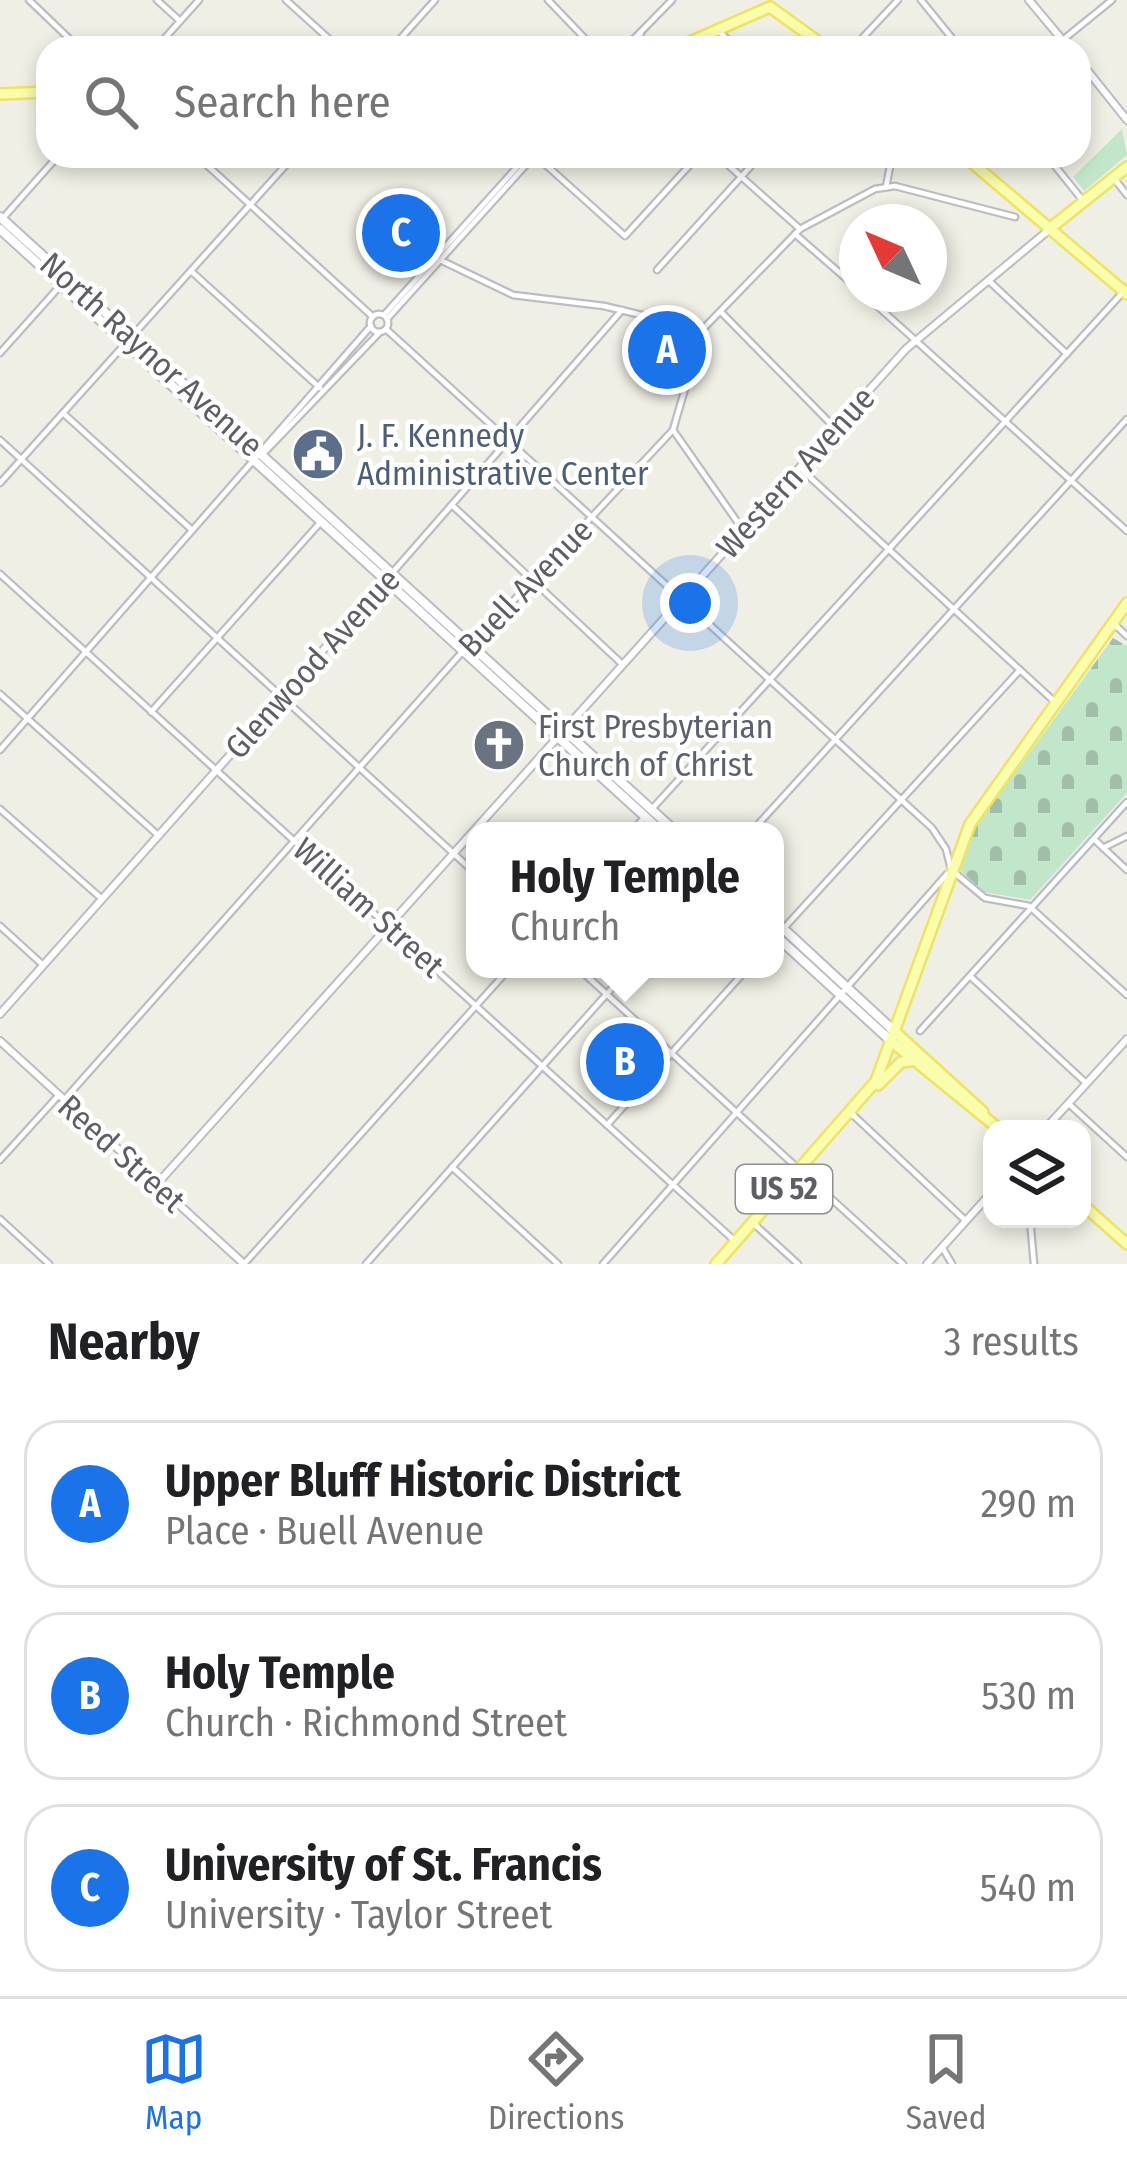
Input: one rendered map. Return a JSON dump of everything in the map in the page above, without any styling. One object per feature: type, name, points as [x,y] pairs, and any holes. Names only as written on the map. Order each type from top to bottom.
[{"type":"main road","points":[[702,36],[755,5],[779,10],[812,36]]},
{"type":"main road","points":[[0,94],[36,92]]},
{"type":"main road","name":"Western Avenue","points":[[1058,231],[1064,217],[1127,167]]},
{"type":"main road","points":[[979,168],[1125,293]]},
{"type":"main road","name":"North Raynor Avenue","points":[[1,221],[662,822]]},
{"type":"main road","points":[[892,1036],[970,824],[1127,603]]},
{"type":"main road","name":"North Raynor Avenue","points":[[648,813],[654,822]]},
{"type":"main road","points":[[784,941],[988,1120]]},
{"type":"main road","points":[[892,1036],[916,1064],[988,1120]]},
{"type":"main road","name":"US 52","points":[[866,1098],[892,1036]]},
{"type":"main road","name":"US 52","points":[[716,1264],[901,1062],[916,1064]]},
{"type":"main road","points":[[1091,1212],[1127,1244]]},
{"type":"street","points":[[29,0],[66,36]]},
{"type":"street","points":[[158,0],[180,21]]},
{"type":"street","points":[[167,36],[199,0]]},
{"type":"street","points":[[286,0],[326,36]]},
{"type":"street","points":[[401,36],[435,0]]},
{"type":"street","points":[[638,36],[672,0]]},
{"type":"street","points":[[921,0],[950,36]]},
{"type":"street","points":[[1029,0],[1060,36]]},
{"type":"street","points":[[1068,36],[1112,0]]},
{"type":"street","points":[[551,1],[583,36]]},
{"type":"street","points":[[864,36],[896,1]]},
{"type":"street","points":[[717,29],[724,36]]},
{"type":"street","points":[[1091,75],[1127,120]]},
{"type":"street","points":[[1,221],[47,168]]},
{"type":"street","points":[[210,168],[373,317],[385,317]]},
{"type":"street","points":[[0,483],[283,168]]},
{"type":"street","points":[[0,750],[192,530],[383,330],[385,317],[521,168]]},
{"type":"street","points":[[546,168],[626,236],[687,168]]},
{"type":"street","points":[[731,168],[839,271]]},
{"type":"street","points":[[657,270],[749,168]]},
{"type":"street","points":[[890,168],[886,187],[904,187],[1015,217]]},
{"type":"street","points":[[1057,168],[1084,202]]},
{"type":"street","points":[[1113,178],[1127,195]]},
{"type":"street","name":"Buell Avenue","points":[[0,1160],[62,1098],[467,648],[534,583],[673,430],[702,330],[798,232],[886,187]]},
{"type":"street","name":"Western Avenue","points":[[479,822],[917,339],[988,280],[1058,231]]},
{"type":"street","points":[[438,259],[513,295],[622,310],[702,330]]},
{"type":"street","points":[[191,271],[320,388]]},
{"type":"street","points":[[988,280],[1067,354]]},
{"type":"street","points":[[0,353],[65,281]]},
{"type":"street","points":[[640,822],[1125,293]]},
{"type":"street","name":"Glenwood Avenue","points":[[0,1014],[511,442],[622,310]]},
{"type":"street","points":[[720,311],[836,429]]},
{"type":"street","points":[[885,312],[1127,531]]},
{"type":"street","points":[[260,457],[371,326],[373,317]]},
{"type":"street","points":[[371,326],[383,330],[511,442],[836,738],[940,838],[951,869],[986,898],[1031,908],[1127,995]]},
{"type":"street","points":[[63,412],[192,530]]},
{"type":"street","points":[[760,822],[1127,419]]},
{"type":"street","points":[[673,430],[743,530]]},
{"type":"street","points":[[0,440],[466,865]]},
{"type":"street","points":[[800,468],[1056,703]]},
{"type":"street","points":[[452,506],[622,663]]},
{"type":"street","points":[[151,712],[325,517]]},
{"type":"street","name":"William Street","points":[[0,574],[736,1242]]},
{"type":"street","points":[[1113,623],[1127,636]]},
{"type":"street","points":[[784,927],[1020,670]]},
{"type":"street","points":[[0,694],[159,836]]},
{"type":"street","points":[[920,1031],[1127,802]]},
{"type":"street","points":[[0,808],[102,899]]},
{"type":"street","name":"Western Avenue","points":[[157,1184],[466,836]]},
{"type":"street","points":[[1103,848],[1127,836]]},
{"type":"street","points":[[1094,839],[1127,869]]},
{"type":"street","points":[[603,1264],[951,869]]},
{"type":"street","points":[[0,926],[44,965]]},
{"type":"street","points":[[970,976],[1086,1083]]},
{"type":"street","points":[[244,1264],[500,978]]},
{"type":"street","points":[[589,978],[903,1264]]},
{"type":"street","points":[[366,1264],[620,978]]},
{"type":"street","points":[[607,1125],[739,978]]},
{"type":"street","points":[[1054,1120],[1127,1039]]},
{"type":"street","name":"Reed Street","points":[[0,1042],[244,1264]]},
{"type":"street","points":[[1068,1103],[1127,1157]]},
{"type":"street","points":[[851,1114],[966,1221]]},
{"type":"street","points":[[452,1167],[558,1264]]},
{"type":"street","points":[[927,1264],[983,1202]]},
{"type":"street","points":[[0,1220],[49,1264]]},
{"type":"street","points":[[753,1223],[798,1264]]},
{"type":"street","points":[[1031,1228],[1034,1264]]},
{"type":"street","points":[[942,1247],[952,1264]]},
{"type":"green space","points":[[1122,129],[1127,155],[1084,191],[1073,177],[1082,168],[1091,168],[1091,159]]},
{"type":"green space","points":[[1113,638],[1127,646],[1127,793],[1030,900],[984,892],[959,869],[975,828]]},
{"type":"place","name":"University of St. Francis","points":[[401,233]]},
{"type":"place","name":"Upper Bluff Historic District","points":[[667,350]]},
{"type":"place","name":"J. F. Kennedy Administrative Center","points":[[318,454]]},
{"type":"place","name":"First Presbyterian Church of Christ","points":[[499,745]]},
{"type":"place","name":"Holy Temple","points":[[625,1062]]}]
